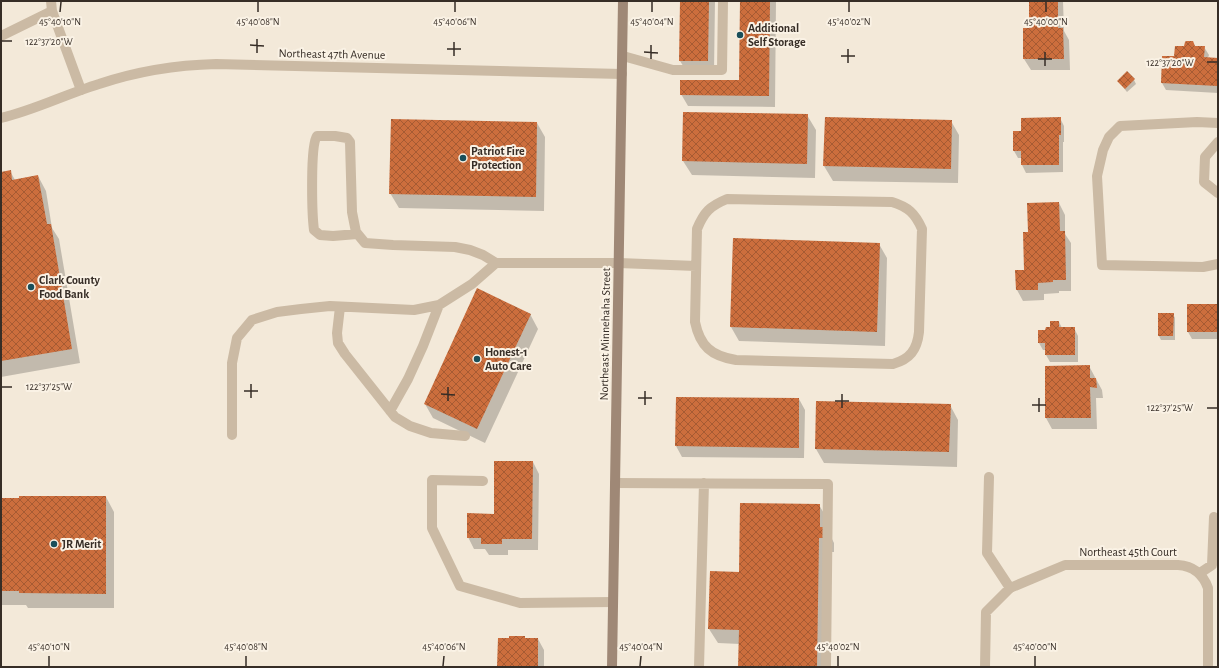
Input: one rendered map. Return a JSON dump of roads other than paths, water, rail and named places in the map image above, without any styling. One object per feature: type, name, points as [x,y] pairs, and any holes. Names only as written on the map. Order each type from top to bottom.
[{"type":"main road","name":"Northeast Minnehaha Street","points":[[612,667],[623,1]]},
{"type":"street","points":[[623,56],[673,70],[722,70],[723,1]]},
{"type":"street","points":[[1,36],[51,6],[80,90]]},
{"type":"street","name":"Northeast 47th Avenue","points":[[1,118],[29,110],[80,90],[134,74],[165,67],[198,65],[622,74]]},
{"type":"street","points":[[1218,123],[1197,122],[1120,126],[1109,136],[1103,150],[1097,176],[1102,265],[1203,267],[1218,264]]},
{"type":"street","points":[[357,234],[333,236],[320,235],[314,230],[312,214],[313,153],[315,139],[318,136],[347,138],[350,142],[352,212],[356,232],[365,243],[455,246],[483,255],[496,263],[619,263],[696,266]]},
{"type":"street","points":[[1218,142],[1205,157],[1204,182],[1218,193]]},
{"type":"street","points":[[727,199],[892,202],[902,205],[911,211],[918,219],[922,229],[920,332],[915,350],[909,357],[901,362],[893,364],[736,360],[724,358],[713,353],[704,344],[698,334],[695,322],[696,266],[697,229],[701,219],[708,210],[717,203],[727,199]]},
{"type":"street","points":[[232,435],[232,362],[237,338],[252,320],[277,312],[301,308],[340,307],[414,310],[439,305],[472,284],[496,263]]},
{"type":"street","points":[[390,411],[424,346],[439,305]]},
{"type":"street","points":[[340,307],[337,333],[338,343],[395,417],[410,426],[431,433],[465,436]]},
{"type":"street","points":[[986,667],[986,612],[1010,588],[987,553],[989,477]]},
{"type":"street","points":[[482,481],[432,480],[432,528],[460,586],[520,603],[613,602]]},
{"type":"street","points":[[615,483],[828,484],[826,667]]},
{"type":"street","points":[[699,667],[704,484]]},
{"type":"street","points":[[1208,667],[1208,588],[1200,573],[1212,565],[1214,516]]},
{"type":"street","name":"Northeast 45th Court","points":[[1010,588],[1065,565],[1185,566],[1193,568],[1200,573]]},
{"type":"place","name":"Additional Self Storage","points":[[740,35]]},
{"type":"place","name":"Patriot Fire Protection","points":[[463,158]]},
{"type":"place","name":"Clark County Food Bank","points":[[31,287]]},
{"type":"place","name":"Honest-1 Auto Care","points":[[477,359]]},
{"type":"place","name":"JR Merit","points":[[54,544]]}]
